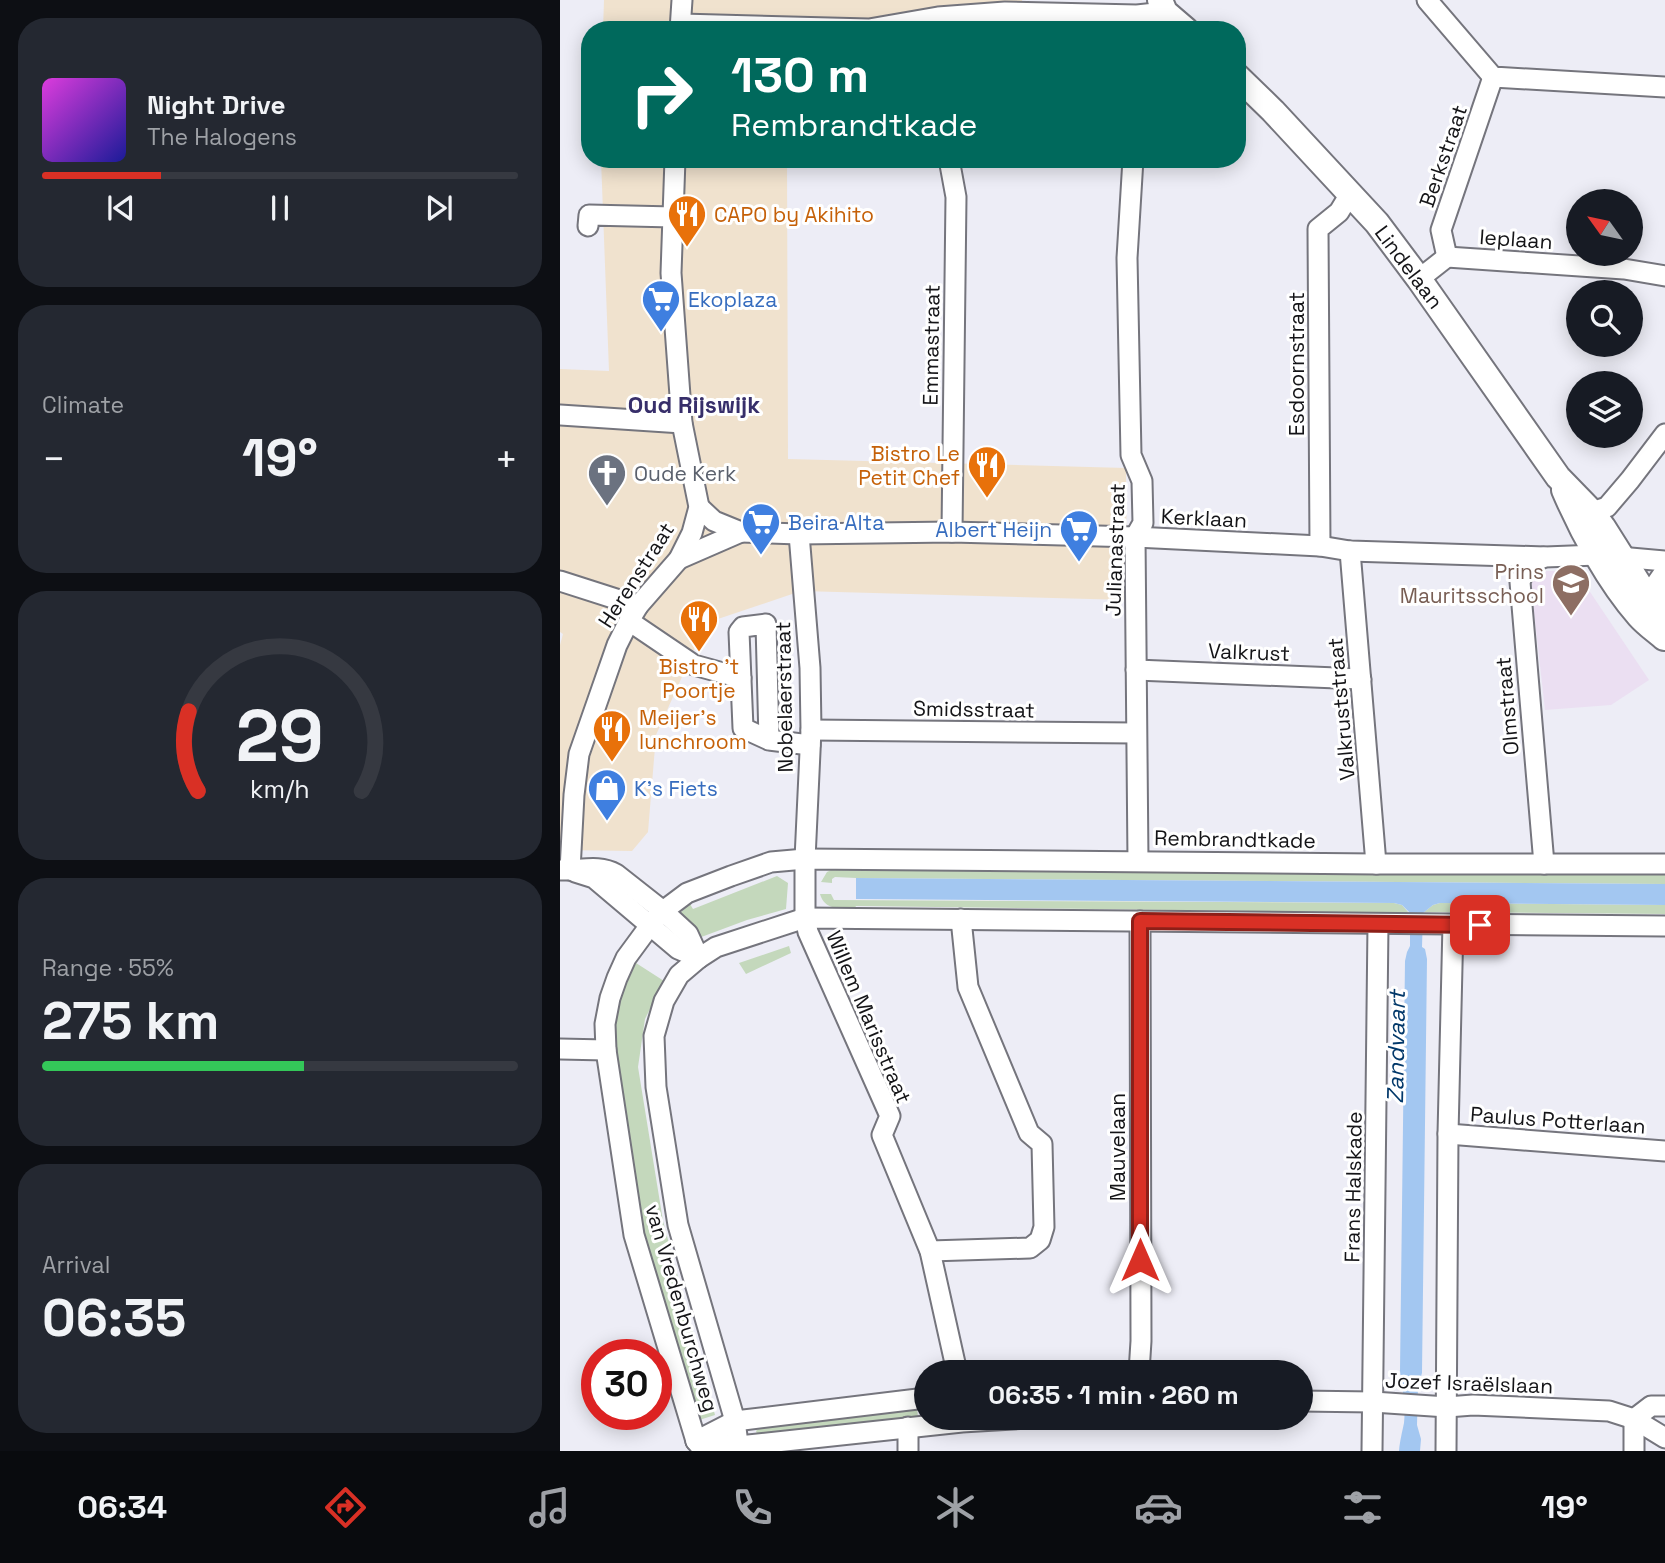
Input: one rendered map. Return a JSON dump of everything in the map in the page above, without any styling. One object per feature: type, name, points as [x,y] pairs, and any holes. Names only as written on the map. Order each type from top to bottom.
[{"type":"main road","name":"Lindelaan","points":[[1246,85],[1377,223],[1558,477],[1592,512],[1623,557],[1661,621]]},
{"type":"main road","name":"Lindelaan","points":[[1558,477],[1580,528],[1618,588],[1640,618],[1665,639]]},
{"type":"street","points":[[680,21],[682,0]]},
{"type":"street","points":[[1427,0],[1493,77],[1665,87]]},
{"type":"street","points":[[911,21],[938,16],[1005,12],[1161,14]]},
{"type":"street","name":"Berkstraat","points":[[1447,257],[1441,230],[1493,77]]},
{"type":"street","name":"Herenstraat","points":[[565,870],[567,794],[617,645],[634,613],[679,559],[692,533],[699,507],[682,423],[671,273],[675,168]]},
{"type":"street","name":"Emmastraat","points":[[951,168],[956,197],[952,532]]},
{"type":"street","name":"Julianastraat","points":[[1132,168],[1127,258],[1131,455],[1142,481],[1143,523],[1135,537],[1138,861]]},
{"type":"street","name":"Esdoornstraat","points":[[1320,545],[1318,229],[1339,212],[1350,194]]},
{"type":"street","points":[[588,226],[589,215],[673,224]]},
{"type":"street","points":[[1419,279],[1447,257]]},
{"type":"street","name":"Ieplaan","points":[[1447,257],[1624,269],[1665,276]]},
{"type":"street","points":[[560,415],[682,423]]},
{"type":"street","points":[[1592,512],[1607,507],[1665,434]]},
{"type":"street","name":"Kerklaan","points":[[699,507],[715,521],[741,532],[952,532],[1135,537],[1320,545],[1350,551],[1545,557],[1597,555],[1665,561]]},
{"type":"street","name":"Kerklaan","points":[[679,559],[741,532]]},
{"type":"street","name":"Nobelaerstraat","points":[[799,534],[810,668],[811,738],[805,918]]},
{"type":"street","name":"Valkruststraat","points":[[1350,551],[1376,864]]},
{"type":"street","name":"Olmstraat","points":[[1544,864],[1520,582],[1525,567],[1545,557]]},
{"type":"street","points":[[1661,621],[1656,584],[1665,571]]},
{"type":"street","points":[[560,582],[634,613],[694,665],[741,678]]},
{"type":"street","points":[[766,624],[769,740],[743,727],[739,632],[743,627],[766,624]]},
{"type":"street","name":"Valkrust","points":[[1136,670],[1361,679]]},
{"type":"street","name":"Smidsstraat","points":[[769,740],[1136,733]]},
{"type":"street","name":"Rembrandtkade","points":[[657,918],[687,893],[771,862],[805,859],[1665,864]]},
{"type":"street","points":[[565,870],[594,878],[657,918],[688,934],[699,958]]},
{"type":"street","name":"van Vredenburchweg","points":[[657,918],[626,958],[613,988],[605,1024],[606,1050],[634,1235],[700,1446]]},
{"type":"street","points":[[805,918],[1665,926]]},
{"type":"street","name":"van Vredenburchweg","points":[[739,1448],[735,1421],[678,1225],[656,1087],[654,1036],[664,1001],[678,975],[699,958],[716,947],[805,918]]},
{"type":"street","name":"Willem Marisstraat","points":[[805,918],[808,932],[890,1116],[882,1135],[930,1251],[954,1360]]},
{"type":"street","points":[[930,1251],[1030,1248],[1040,1240],[1044,1227],[1042,1144],[1029,1133],[968,987],[961,919]]},
{"type":"street","name":"Mauvelaan","points":[[1140,921],[1140,1360]]},
{"type":"street","name":"Frans Halskade","points":[[1372,1451],[1383,1403],[1378,923]]},
{"type":"street","points":[[1446,1451],[1442,1406],[1453,924]]},
{"type":"street","points":[[560,1049],[606,1050]]},
{"type":"street","name":"Paulus Potterlaan","points":[[1448,1134],[1665,1151]]},
{"type":"street","points":[[700,1446],[735,1421],[914,1399]]},
{"type":"street","name":"Jozef Israëlslaan","points":[[1313,1401],[1609,1411],[1634,1419],[1665,1438]]},
{"type":"street","points":[[1634,1451],[1634,1419],[1651,1406],[1665,1406]]},
{"type":"street","points":[[700,1446],[739,1448],[914,1426]]},
{"type":"street","points":[[908,1427],[908,1451]]},
{"type":"shaded area","points":[[604,0],[1022,0],[1022,21],[603,21]]},
{"type":"shaded area","points":[[601,168],[787,168],[788,459],[1126,468],[1127,600],[801,591],[706,623],[656,735],[648,832],[632,851],[560,850],[560,645],[563,634],[560,632],[560,369],[609,371]]},
{"type":"shaded area","name":"Prins Mauritsschool","points":[[1546,571],[1576,571],[1649,680],[1611,705],[1545,710],[1531,585],[1535,575]]},
{"type":"green space","points":[[831,870],[1665,875],[1665,884],[835,877],[832,883],[821,882]]},
{"type":"green space","points":[[777,876],[788,883],[786,909],[696,939],[679,914],[690,904],[693,909]]},
{"type":"green space","points":[[820,894],[831,894],[834,900],[1394,903],[1402,905],[1409,913],[856,906],[839,908],[829,906]]},
{"type":"green space","points":[[1440,903],[1665,905],[1665,914],[1424,912]]},
{"type":"green space","points":[[789,946],[791,953],[746,974],[739,963]]},
{"type":"green space","points":[[636,963],[664,981],[645,1019],[638,1067],[663,1221],[715,1415],[696,1421],[646,1252],[613,1044],[618,1002]]},
{"type":"green space","points":[[914,1406],[914,1419],[758,1437],[756,1431],[761,1426]]},
{"type":"water","points":[[856,878],[1665,884],[1665,905],[1440,903],[1423,913],[1422,947],[1427,959],[1422,1373],[1418,1386],[1417,1425],[1421,1439],[1420,1451],[1399,1451],[1404,1423],[1400,1371],[1405,961],[1410,946],[1410,913],[1402,905],[1394,903],[856,899]]},
{"type":"place","name":"CAPO by Akihito","points":[[687,248]]},
{"type":"place","name":"Ekoplaza","points":[[661,333]]},
{"type":"place","name":"Bistro Le Petit Chef","points":[[987,499]]},
{"type":"place","name":"Oude Kerk","points":[[607,507]]},
{"type":"place","name":"Beira Alta","points":[[761,556]]},
{"type":"place","name":"Albert Heijn","points":[[1079,563]]},
{"type":"place","name":"Prins Mauritsschool","points":[[1571,617]]},
{"type":"place","name":"Bistro 't Poortje","points":[[699,653]]},
{"type":"place","name":"Meijer's lunchroom","points":[[612,763]]},
{"type":"place","name":"K's Fiets","points":[[607,822]]},
{"type":"district","name":"Oud Rijswijk","points":[[694,405]]},
{"type":"route","points":[[1140,1260],[1140,921],[1480,925]]},
{"type":"water label","name":"Zandvaart","points":[[1396,1047]]}]
